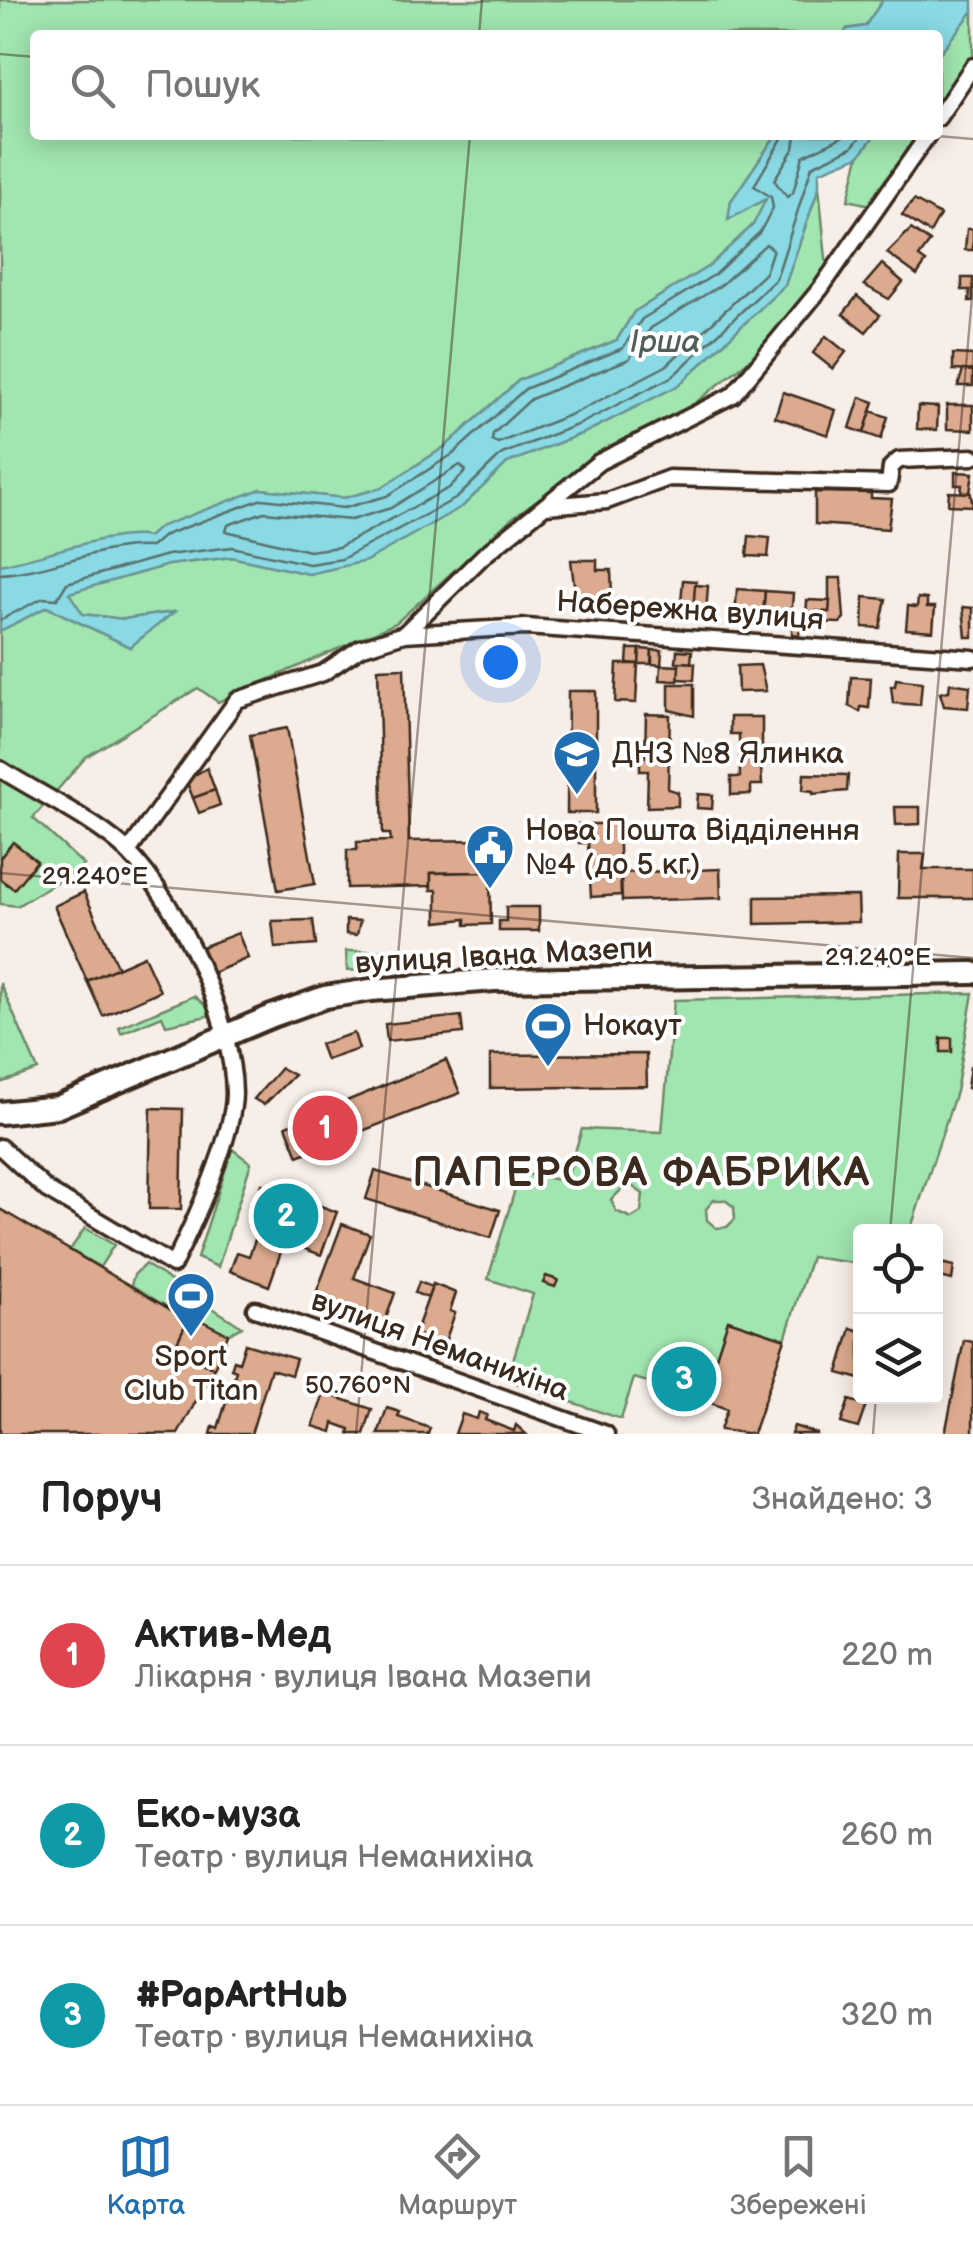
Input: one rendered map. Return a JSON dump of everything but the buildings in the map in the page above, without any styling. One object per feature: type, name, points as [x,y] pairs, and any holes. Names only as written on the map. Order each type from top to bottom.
[{"type":"main road","name":"вулиця Івана Мазепи","points":[[0,1113],[58,1106],[325,997],[402,986],[494,980],[973,973]]},
{"type":"street","points":[[943,111],[973,66]]},
{"type":"street","name":"Набережна вулиця","points":[[404,634],[482,556],[600,462],[733,395],[813,298],[924,140]]},
{"type":"street","points":[[545,506],[608,501],[669,478],[889,484],[890,467],[900,460],[973,457]]},
{"type":"street","name":"Набережна вулиця","points":[[128,852],[151,813],[237,700],[323,673],[360,648],[404,634],[526,626],[973,658]]},
{"type":"street","points":[[0,769],[128,852],[210,983],[226,1036],[234,1096],[194,1223],[173,1265],[47,1190],[0,1148]]},
{"type":"street","name":"вулиця Неманихіна","points":[[255,1309],[606,1434]]},
{"type":"green space","points":[[0,0],[883,0],[865,26],[846,30],[30,30],[30,140],[773,140],[731,201],[729,219],[767,198],[753,225],[709,266],[634,312],[617,340],[519,380],[446,446],[381,488],[344,498],[261,489],[148,538],[0,565]]},
{"type":"green space","points":[[973,11],[973,66],[943,110],[943,49]]},
{"type":"green space","points":[[871,140],[921,140],[875,206],[848,200],[859,156]]},
{"type":"green space","points":[[819,187],[827,269],[769,345],[690,407],[610,446],[511,519],[396,623],[218,702],[198,688],[86,757],[33,818],[84,865],[17,906],[0,904],[0,631],[47,607],[130,647],[172,612],[123,619],[82,614],[68,593],[168,565],[232,557],[309,574],[463,506],[507,463],[586,432],[679,385],[785,285]]},
{"type":"green space","points":[[346,951],[393,951],[393,967],[347,971]]},
{"type":"green space","points":[[0,983],[38,1070],[0,1083]]},
{"type":"green space","points":[[973,993],[956,1092],[912,1224],[853,1224],[853,1263],[811,1257],[785,1339],[728,1320],[714,1363],[677,1351],[665,1387],[634,1378],[621,1419],[507,1380],[533,1294],[488,1279],[520,1173],[566,1181],[582,1129],[662,1132],[674,1000]],"holes":[[[628,1183],[643,1194],[641,1212],[631,1218],[616,1211],[611,1200]],[[714,1200],[725,1200],[734,1207],[735,1219],[727,1227],[716,1228],[707,1220],[706,1209]]]},
{"type":"green space","points":[[194,996],[211,1010],[208,1016],[166,1025],[162,1016],[121,1033],[119,1027]]},
{"type":"green space","points":[[232,1149],[251,1163],[218,1267],[197,1258]]},
{"type":"green space","points":[[85,1228],[114,1245],[100,1267],[70,1250]]},
{"type":"green space","points":[[145,1264],[242,1327],[228,1334],[191,1316],[188,1320],[131,1285],[134,1275]]},
{"type":"water","points":[[883,0],[973,0],[973,11],[943,49],[943,30],[846,30],[865,26]]},
{"type":"water","name":"Ірша","points":[[773,140],[871,140],[859,156],[819,172],[819,187],[785,285],[679,385],[586,432],[507,463],[463,506],[366,561],[309,574],[231,557],[168,565],[69,593],[83,614],[123,619],[174,612],[130,647],[47,607],[0,631],[0,565],[98,540],[148,537],[159,527],[261,489],[344,498],[381,488],[446,446],[519,380],[617,340],[634,312],[709,266],[753,225],[766,199],[728,220],[731,201]]},
{"type":"place","name":"ДНЗ №8 Ялинка","points":[[577,796]]},
{"type":"place","name":"Нова Пошта Відділення №4 (до 5 кг)","points":[[490,890]]},
{"type":"place","name":"Нокаут","points":[[548,1068]]},
{"type":"place","name":"Актив-Мед","points":[[325,1128]]},
{"type":"place","name":"Еко-муза","points":[[286,1216]]},
{"type":"place","name":"Sport Club Titan","points":[[191,1338]]},
{"type":"place","name":"#PapArtHub","points":[[684,1379]]},
{"type":"district","name":"ПАПЕРОВА ФАБРИКА","points":[[642,1174]]}]
